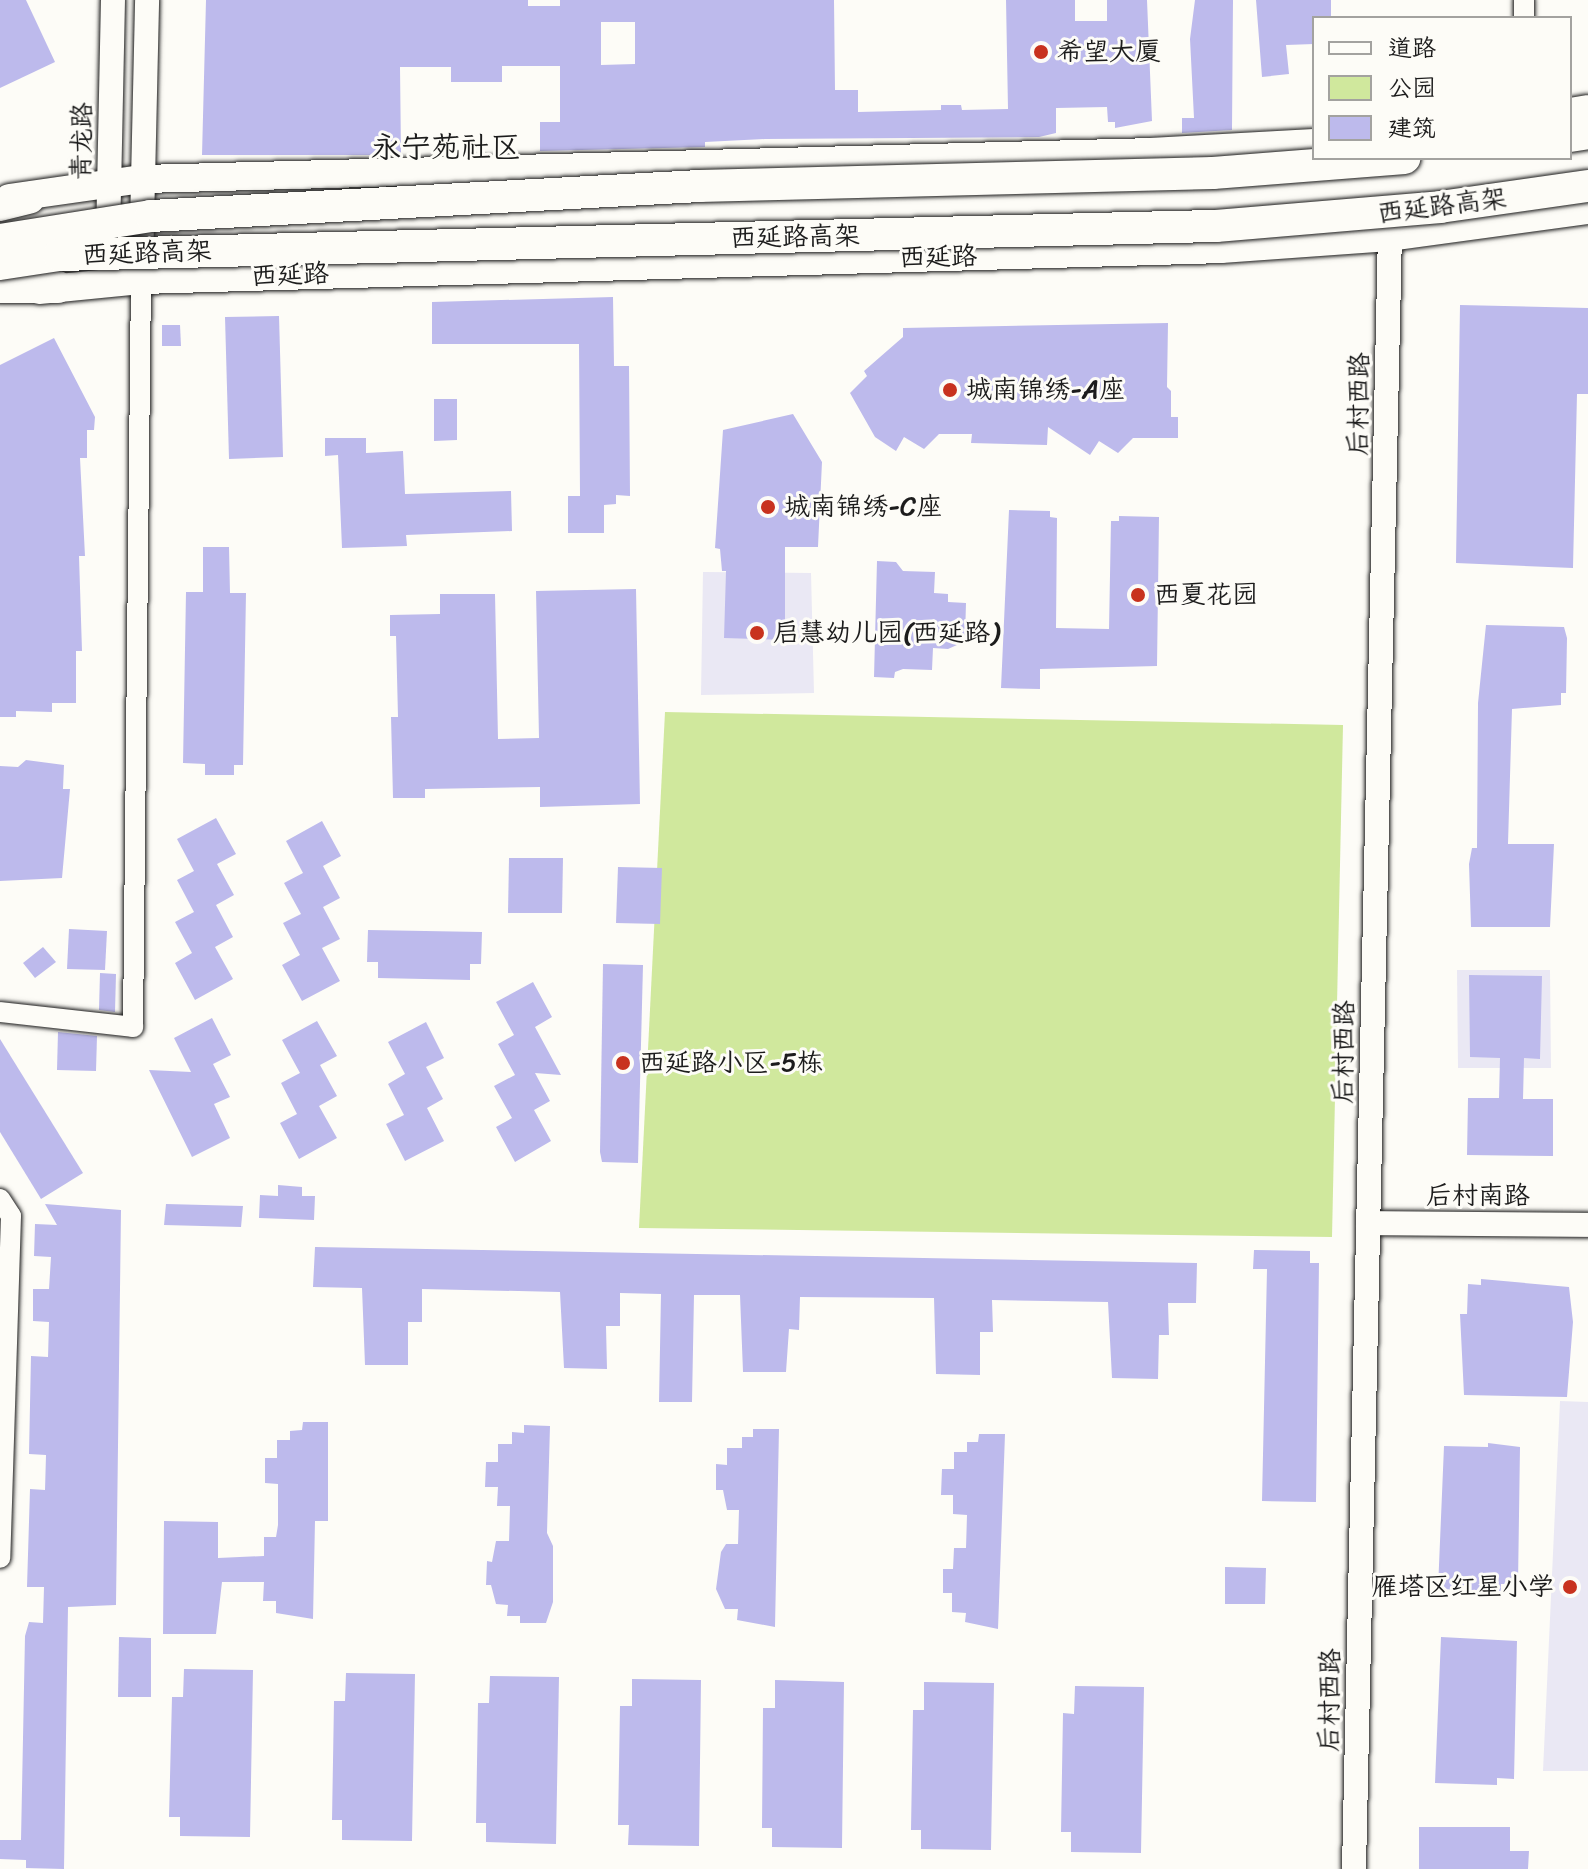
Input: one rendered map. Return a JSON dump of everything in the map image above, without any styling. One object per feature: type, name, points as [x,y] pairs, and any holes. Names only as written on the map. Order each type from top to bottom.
[{"type":"highway","name":"西延路高架","points":[[0,240],[151,216],[699,186],[1176,175],[1377,160]]},
{"type":"highway","name":"西延路高架","points":[[0,264],[91,254],[1216,226],[1379,214],[1588,186]]},
{"type":"highway","points":[[0,287],[58,287]]},
{"type":"main road","points":[[10,200],[143,179],[1151,152],[1312,143]]},
{"type":"main road","name":"西延路","points":[[0,303],[58,287],[141,280],[1154,252],[1390,237],[1588,210]]},
{"type":"street","name":"青龙路","points":[[107,283],[113,0]]},
{"type":"street","points":[[0,1012],[133,1027],[147,0]]},
{"type":"street","name":"后村西路","points":[[1354,1869],[1390,237]]},
{"type":"street","points":[[0,1199],[11,1216],[0,1558]]},
{"type":"street","name":"后村南路","points":[[1368,1223],[1588,1225]]},
{"type":"shaded area","name":"启慧幼儿园(西延路)","points":[[703,572],[811,573],[814,693],[701,695]]},
{"type":"shaded area","points":[[1457,970],[1550,970],[1551,1068],[1458,1068]]},
{"type":"shaded area","name":"雁塔区红星小学","points":[[1560,1401],[1588,1402],[1588,1771],[1543,1771]]},
{"type":"green space","points":[[665,712],[1343,725],[1332,1237],[639,1228]]},
{"type":"building","points":[[0,0],[26,0],[55,62],[0,88]]},
{"type":"building","points":[[206,0],[528,0],[528,6],[560,6],[560,0],[834,0],[835,90],[858,90],[858,112],[941,110],[941,105],[961,105],[962,110],[1008,109],[1006,0],[1075,0],[1075,21],[1107,21],[1107,0],[1147,0],[1152,121],[1115,128],[1115,122],[1108,122],[1107,107],[1056,108],[1056,133],[1039,137],[765,139],[705,142],[705,147],[540,151],[540,122],[560,122],[560,66],[502,66],[502,82],[451,82],[451,67],[400,67],[401,155],[202,155]],"holes":[[[601,22],[635,22],[635,64],[601,65]]]},
{"type":"building","points":[[1195,0],[1233,0],[1232,130],[1182,133],[1182,118],[1194,118],[1190,39]]},
{"type":"building","points":[[1256,0],[1331,0],[1331,16],[1312,16],[1312,44],[1286,45],[1289,74],[1262,77]]},
{"type":"building","points":[[613,297],[614,366],[629,366],[630,496],[616,495],[616,504],[604,505],[604,533],[568,533],[568,496],[580,496],[579,344],[432,344],[432,302]]},
{"type":"building","points":[[1460,305],[1588,308],[1588,394],[1577,394],[1573,568],[1456,563]]},
{"type":"building","points":[[279,316],[283,457],[229,459],[225,317]]},
{"type":"building","points":[[1168,323],[1167,387],[1171,391],[1171,417],[1178,417],[1178,438],[1133,438],[1118,453],[1099,441],[1090,455],[1048,427],[1047,445],[971,443],[972,434],[939,434],[924,449],[904,437],[896,451],[875,437],[850,393],[867,376],[864,371],[903,337],[903,328]]},
{"type":"building","points":[[162,325],[180,325],[181,346],[162,346]]},
{"type":"building","points":[[54,338],[95,417],[94,430],[87,430],[87,458],[80,458],[85,556],[79,556],[82,651],[76,651],[76,703],[52,703],[52,712],[16,711],[16,717],[0,717],[0,365]]},
{"type":"building","points":[[434,399],[457,399],[457,440],[434,441]]},
{"type":"building","name":"城南锦绣-C座","points":[[793,414],[822,462],[818,547],[785,547],[785,640],[724,638],[726,571],[722,571],[720,549],[715,548],[723,430]]},
{"type":"building","points":[[325,438],[366,438],[366,453],[403,451],[405,494],[511,491],[512,531],[406,535],[407,546],[342,548],[338,455],[325,456]]},
{"type":"building","points":[[1009,510],[1050,511],[1050,517],[1057,518],[1056,628],[1109,629],[1111,521],[1119,521],[1119,516],[1159,517],[1157,666],[1040,669],[1040,689],[1001,688]]},
{"type":"building","points":[[203,547],[229,547],[230,593],[246,593],[243,765],[234,765],[234,775],[205,775],[205,764],[183,763],[186,592],[203,592]]},
{"type":"building","points":[[877,561],[896,562],[903,571],[935,572],[934,593],[948,594],[948,602],[966,603],[965,638],[957,638],[957,645],[948,649],[933,648],[932,670],[903,669],[895,672],[894,678],[874,677]]},
{"type":"building","points":[[636,589],[640,804],[540,807],[540,787],[425,789],[425,798],[393,798],[391,717],[398,717],[396,636],[390,636],[390,615],[440,614],[440,594],[495,594],[498,739],[539,738],[536,591]]},
{"type":"building","points":[[1486,625],[1564,627],[1567,638],[1566,693],[1561,693],[1561,705],[1512,709],[1508,844],[1554,844],[1550,927],[1471,927],[1469,864],[1472,848],[1477,848],[1478,703]]},
{"type":"building","points":[[26,760],[64,765],[63,789],[70,789],[62,878],[0,881],[0,766],[18,767]]},
{"type":"building","points":[[216,818],[236,854],[217,864],[234,895],[216,905],[233,937],[215,947],[233,979],[195,1000],[175,963],[192,953],[175,922],[194,912],[177,880],[194,871],[177,839]]},
{"type":"building","points":[[322,821],[341,856],[323,866],[340,898],[323,907],[340,939],[322,948],[340,981],[302,1001],[282,965],[300,955],[283,923],[301,914],[284,883],[303,873],[286,841]]},
{"type":"building","points":[[509,858],[563,858],[562,913],[508,913]]},
{"type":"building","points":[[618,867],[662,868],[660,924],[616,923]]},
{"type":"building","points":[[69,929],[107,931],[105,970],[67,969]]},
{"type":"building","points":[[368,930],[482,932],[481,964],[470,964],[470,980],[378,978],[378,962],[367,962]]},
{"type":"building","points":[[43,947],[56,962],[35,978],[23,963]]},
{"type":"building","name":"西延路小区-5栋","points":[[603,964],[643,965],[638,1163],[602,1162],[600,1152]]},
{"type":"building","points":[[100,973],[116,974],[115,1012],[99,1010]]},
{"type":"building","points":[[1469,975],[1542,976],[1540,1059],[1524,1058],[1523,1099],[1553,1099],[1553,1156],[1467,1155],[1468,1098],[1499,1098],[1500,1058],[1470,1057]]},
{"type":"building","points":[[533,982],[552,1017],[535,1027],[561,1075],[535,1073],[550,1101],[534,1110],[551,1141],[515,1162],[496,1127],[512,1118],[494,1086],[515,1075],[498,1044],[514,1035],[496,1002]]},
{"type":"building","points":[[212,1018],[231,1055],[213,1064],[230,1097],[214,1104],[230,1138],[192,1157],[149,1070],[191,1072],[174,1038]]},
{"type":"building","points":[[317,1021],[337,1056],[320,1065],[337,1096],[319,1106],[337,1138],[299,1159],[280,1123],[297,1114],[281,1083],[300,1073],[282,1040]]},
{"type":"building","points":[[426,1022],[444,1058],[426,1067],[443,1099],[427,1108],[444,1141],[405,1161],[386,1124],[404,1115],[388,1084],[405,1074],[388,1042]]},
{"type":"building","points":[[58,1032],[97,1036],[96,1071],[57,1070]]},
{"type":"building","points":[[0,1039],[83,1173],[41,1199],[0,1132]]},
{"type":"building","points":[[278,1185],[302,1187],[302,1196],[315,1196],[314,1220],[259,1218],[260,1195],[278,1196]]},
{"type":"building","points":[[45,1204],[121,1210],[116,1605],[68,1607],[64,1869],[26,1868],[26,1860],[0,1859],[0,1840],[21,1840],[25,1636],[29,1622],[43,1623],[44,1587],[27,1587],[30,1489],[45,1490],[46,1455],[29,1454],[31,1356],[48,1357],[49,1322],[33,1321],[33,1289],[49,1289],[51,1257],[34,1256],[35,1224],[57,1225]]},
{"type":"building","points":[[166,1204],[243,1206],[241,1227],[164,1225]]},
{"type":"building","points":[[315,1247],[1197,1263],[1196,1303],[1168,1303],[1169,1335],[1159,1335],[1158,1379],[1112,1378],[1108,1302],[992,1300],[993,1332],[980,1332],[980,1375],[936,1374],[934,1298],[800,1297],[799,1330],[789,1329],[786,1372],[743,1372],[740,1295],[694,1295],[692,1402],[659,1402],[661,1294],[620,1293],[620,1326],[606,1326],[607,1369],[564,1368],[560,1292],[422,1289],[422,1322],[408,1322],[408,1365],[365,1365],[362,1288],[313,1287]]},
{"type":"building","points":[[1254,1250],[1310,1251],[1310,1263],[1319,1263],[1316,1502],[1262,1501],[1267,1269],[1253,1269]]},
{"type":"building","points":[[1481,1279],[1569,1287],[1573,1322],[1567,1397],[1464,1395],[1460,1314],[1467,1314],[1468,1284],[1481,1285]]},
{"type":"building","points":[[303,1422],[328,1422],[328,1521],[315,1521],[313,1619],[276,1613],[276,1601],[263,1601],[264,1582],[222,1582],[216,1634],[163,1634],[164,1521],[218,1522],[218,1558],[264,1556],[264,1537],[276,1537],[278,1525],[278,1484],[265,1483],[265,1458],[277,1458],[277,1440],[290,1440],[290,1431],[302,1430]]},
{"type":"building","points":[[524,1425],[550,1426],[547,1533],[553,1546],[553,1602],[546,1623],[520,1623],[520,1616],[507,1616],[508,1605],[496,1604],[491,1585],[486,1585],[487,1561],[492,1562],[496,1541],[509,1541],[510,1506],[497,1506],[498,1487],[485,1487],[486,1462],[498,1462],[498,1444],[512,1444],[512,1432],[524,1433]]},
{"type":"building","points":[[753,1429],[779,1429],[775,1627],[737,1620],[738,1609],[725,1609],[716,1589],[721,1552],[726,1544],[738,1544],[739,1510],[727,1510],[723,1490],[716,1490],[716,1464],[727,1465],[727,1448],[742,1448],[742,1437],[753,1437]]},
{"type":"building","points":[[979,1434],[1005,1434],[998,1629],[965,1622],[966,1613],[952,1612],[952,1593],[943,1593],[943,1569],[953,1569],[954,1548],[966,1548],[967,1515],[953,1514],[953,1495],[941,1495],[942,1469],[954,1469],[954,1452],[967,1452],[967,1442],[978,1442]]},
{"type":"building","points":[[1488,1443],[1520,1447],[1518,1584],[1501,1584],[1501,1591],[1438,1589],[1444,1446],[1488,1447]]},
{"type":"building","points":[[1225,1567],[1266,1568],[1265,1604],[1225,1604]]},
{"type":"building","points":[[119,1637],[151,1638],[151,1697],[118,1697]]},
{"type":"building","points":[[1441,1637],[1517,1641],[1514,1779],[1497,1778],[1497,1785],[1435,1783]]},
{"type":"building","points":[[184,1669],[253,1670],[250,1837],[180,1836],[180,1817],[169,1817],[172,1697],[183,1697]]},
{"type":"building","points":[[346,1673],[415,1674],[412,1841],[342,1840],[342,1820],[332,1820],[334,1701],[345,1701]]},
{"type":"building","points":[[490,1676],[559,1677],[556,1844],[486,1842],[486,1823],[476,1823],[478,1703],[489,1703]]},
{"type":"building","points":[[632,1679],[701,1680],[699,1846],[628,1845],[629,1825],[618,1825],[620,1706],[632,1706]]},
{"type":"building","points":[[775,1680],[844,1682],[842,1848],[772,1847],[772,1828],[762,1828],[763,1708],[775,1708]]},
{"type":"building","points":[[924,1682],[994,1683],[991,1850],[921,1849],[921,1830],[911,1830],[913,1710],[924,1710]]},
{"type":"building","points":[[1075,1686],[1144,1687],[1141,1853],[1071,1852],[1071,1832],[1061,1832],[1063,1713],[1074,1714]]},
{"type":"building","points":[[1419,1827],[1510,1827],[1510,1851],[1529,1851],[1528,1869],[1419,1869]]},
{"type":"place","name":"希望大厦","points":[[1041,52]]},
{"type":"place","name":"城南锦绣-A座","points":[[950,390]]},
{"type":"place","name":"城南锦绣-C座","points":[[768,507]]},
{"type":"place","name":"西夏花园","points":[[1138,595]]},
{"type":"place","name":"启慧幼儿园(西延路)","points":[[757,633]]},
{"type":"place","name":"西延路小区-5栋","points":[[623,1063]]},
{"type":"place","name":"雁塔区红星小学","points":[[1570,1587]]},
{"type":"district","name":"永宁苑社区","points":[[446,147]]}]
